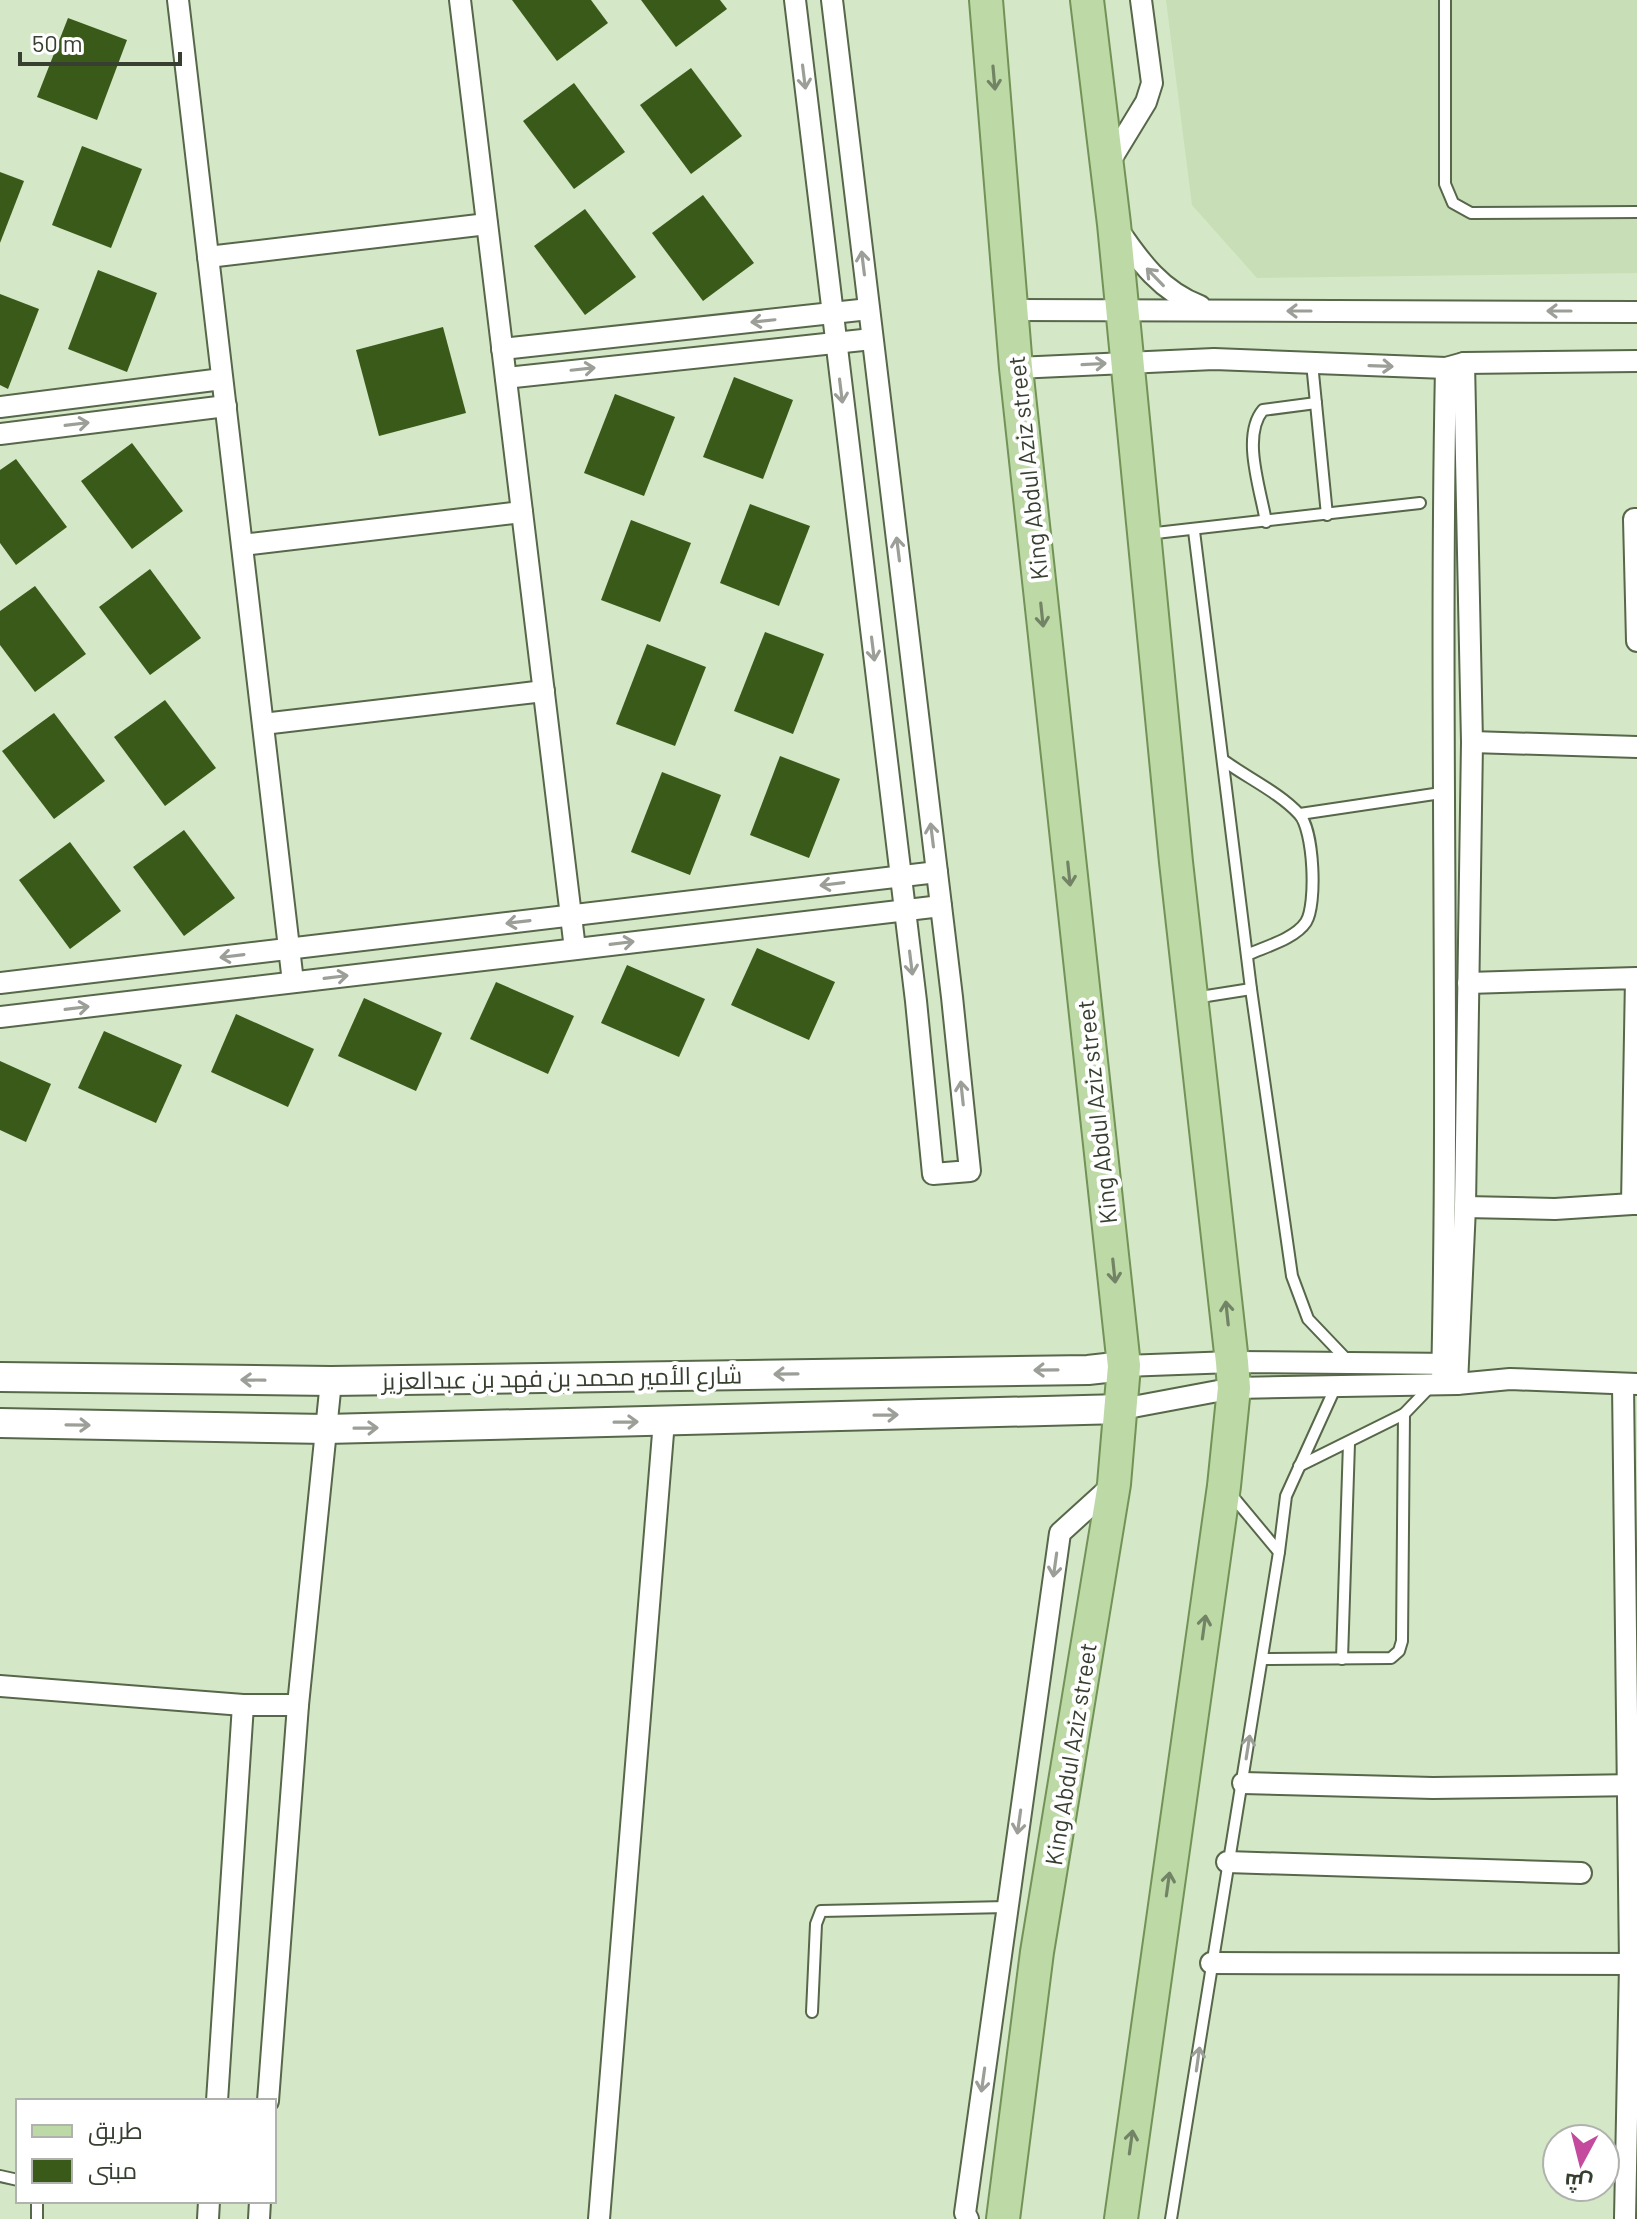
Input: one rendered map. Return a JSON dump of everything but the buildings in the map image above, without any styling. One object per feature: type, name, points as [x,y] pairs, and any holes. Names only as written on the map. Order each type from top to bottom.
[{"type":"main road","name":"King Abdul Aziz street","points":[[986,0],[1016,368],[1124,1366],[1114,1484],[1037,1952],[1003,2219]]},
{"type":"main road","points":[[1087,0],[1129,362],[1233,1375],[1224,1486],[1121,2219]]},
{"type":"main road","name":"شارع الأمير محمد بن فهد بن عبدالعزيز","points":[[0,1377],[331,1381],[1088,1370],[1124,1366]]},
{"type":"main road","name":"شارع الأمير محمد بن فهد بن عبدالعزيز","points":[[0,1423],[326,1429],[1122,1409]]},
{"type":"street","points":[[178,0],[293,982]]},
{"type":"street","points":[[460,0],[575,949]]},
{"type":"street","points":[[795,0],[933,1174],[970,1171],[832,0]]},
{"type":"street","points":[[1107,166],[1132,127],[1152,83],[1141,0]]},
{"type":"street","points":[[208,257],[487,224]]},
{"type":"street","points":[[1114,224],[1155,278],[1176,297],[1211,310]]},
{"type":"street","points":[[502,349],[869,309]]},
{"type":"street","points":[[1013,310],[1637,312]]},
{"type":"street","points":[[506,378],[872,339]]},
{"type":"street","points":[[1016,368],[1214,359],[1455,366],[1637,361]]},
{"type":"street","points":[[1447,1376],[1465,1207],[1472,742],[1455,366]]},
{"type":"street","points":[[1447,1376],[1447,1084],[1441,793],[1455,366]]},
{"type":"street","points":[[0,407],[222,379]]},
{"type":"street","points":[[0,434],[226,406]]},
{"type":"street","points":[[242,545],[522,512]]},
{"type":"street","points":[[1637,519],[1634,519],[1637,641]]},
{"type":"street","points":[[263,724],[544,691]]},
{"type":"street","points":[[1472,742],[1637,747]]},
{"type":"street","points":[[0,983],[937,872]]},
{"type":"street","points":[[0,1017],[941,906]]},
{"type":"street","points":[[1465,1207],[1555,1209],[1635,1204],[1636,978],[1468,983]]},
{"type":"street","points":[[1122,1409],[1233,1375],[1351,1363],[1447,1376],[1630,1384],[1621,1462],[1632,1785],[1633,1965],[1625,2219]]},
{"type":"street","points":[[1124,1366],[1336,1386],[1447,1376]]},
{"type":"street","points":[[268,2099],[298,1705],[331,1381]]},
{"type":"street","points":[[599,2219],[664,1421]]},
{"type":"street","points":[[968,2219],[965,2213],[1060,1533],[1114,1484]]},
{"type":"street","points":[[0,1686],[243,1705],[298,1705]]},
{"type":"street","points":[[217,2099],[235,1867],[243,1705]]},
{"type":"street","points":[[1243,1783],[1433,1788],[1632,1785]]},
{"type":"street","points":[[1227,1862],[1581,1873]]},
{"type":"street","points":[[1211,1963],[1633,1965]]},
{"type":"lane","points":[[1445,0],[1445,184],[1453,203],[1471,213],[1637,212]]},
{"type":"lane","points":[[1312,363],[1327,515]]},
{"type":"lane","points":[[1266,522],[1252,437],[1255,420],[1263,410],[1316,403]]},
{"type":"lane","points":[[1145,534],[1194,531],[1420,503]]},
{"type":"lane","points":[[1194,531],[1251,989],[1298,1299],[1308,1319],[1351,1363]]},
{"type":"lane","points":[[1223,760],[1300,814],[1310,842],[1312,905],[1307,921],[1298,931],[1247,955]]},
{"type":"lane","points":[[1300,814],[1441,793]]},
{"type":"lane","points":[[1192,998],[1251,989]]},
{"type":"lane","points":[[1299,1466],[1404,1414],[1447,1376]]},
{"type":"lane","points":[[1171,2219],[1227,1862],[1243,1783],[1283,1509],[1336,1386]]},
{"type":"lane","points":[[1262,1659],[1391,1658],[1399,1651],[1402,1641],[1404,1414]]},
{"type":"lane","points":[[1342,1659],[1349,1443]]},
{"type":"lane","points":[[1224,1486],[1279,1552]]},
{"type":"lane","points":[[812,2012],[816,1924],[821,1911],[1007,1907]]},
{"type":"shaded area","points":[[1166,0],[1637,0],[1637,273],[1257,278],[1192,205]]}]
